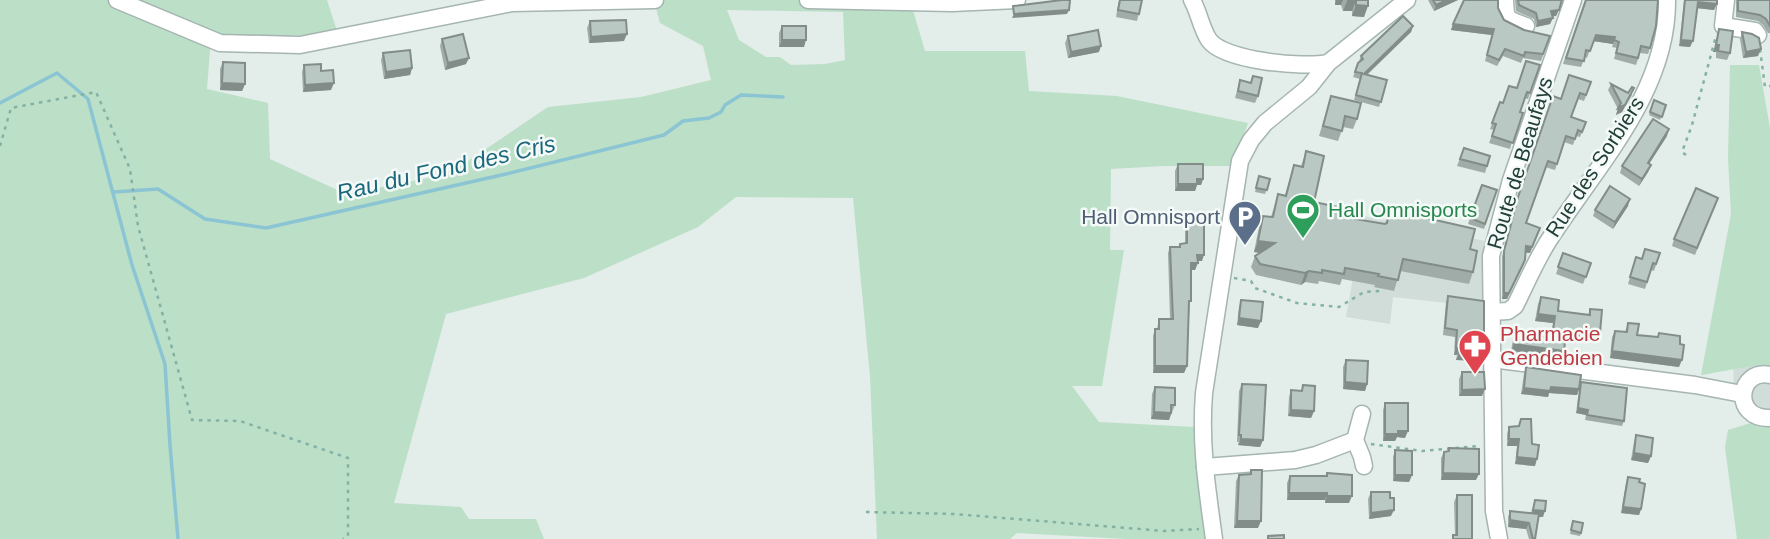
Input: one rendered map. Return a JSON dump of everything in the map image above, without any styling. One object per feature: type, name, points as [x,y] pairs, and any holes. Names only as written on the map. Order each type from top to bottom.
[{"type":"street","points":[[117,0],[220,43],[300,45],[512,3],[655,0]]},
{"type":"street","points":[[808,0],[952,3],[1017,0]]},
{"type":"street","points":[[1213,533],[1201,426],[1225,248],[1240,161],[1251,140],[1265,123],[1309,87],[1328,63],[1407,0]]},
{"type":"street","points":[[1505,0],[1504,14],[1507,19],[1526,26]]},
{"type":"street","name":"Route de Beaufays","points":[[1499,539],[1494,511],[1490,257],[1511,180],[1573,0]]},
{"type":"street","name":"Rue des Sorbiers","points":[[1491,312],[1508,311],[1515,306],[1547,242],[1636,111],[1664,44],[1667,0]]},
{"type":"street","points":[[1726,0],[1723,26],[1755,31],[1758,35]]},
{"type":"street","points":[[1194,1],[1209,40],[1228,54],[1294,64],[1328,63]]},
{"type":"street","points":[[1294,64],[1305,70],[1309,87]]},
{"type":"street","points":[[1219,292],[1229,285],[1234,256],[1225,248]]},
{"type":"street","points":[[1492,359],[1695,385],[1742,394]]},
{"type":"street","points":[[1770,375],[1754,376],[1746,384],[1742,394],[1750,413],[1760,418],[1770,418]]},
{"type":"street","points":[[1362,414],[1355,440],[1364,466]]},
{"type":"street","points":[[1205,467],[1295,460],[1355,440]]},
{"type":"path","points":[[1686,155],[1682,152],[1718,28],[1723,26]]},
{"type":"path","points":[[1758,35],[1765,87],[1770,86]]},
{"type":"path","points":[[0,146],[11,108],[96,92],[130,169],[138,226],[192,420],[240,421],[348,458],[348,536],[343,539]]},
{"type":"path","points":[[1231,278],[1251,281],[1255,288],[1297,303],[1339,307],[1364,292],[1380,291]]},
{"type":"path","points":[[1355,440],[1422,451],[1493,446]]},
{"type":"path","points":[[866,512],[954,513],[1213,533]]},
{"type":"shaded area","points":[[1364,216],[1485,241],[1483,307],[1393,297],[1390,324],[1346,317]]},
{"type":"shaded area","points":[[1770,325],[1770,430],[1734,403],[1733,348]]},
{"type":"green space","points":[[0,0],[327,0],[338,34],[211,38],[207,89],[268,103],[270,159],[346,194],[449,174],[548,107],[641,97],[711,80],[703,46],[660,23],[654,0],[910,0],[925,51],[1025,51],[1029,91],[1117,96],[1248,123],[1233,166],[1111,169],[1110,250],[1124,250],[1102,386],[1072,386],[1099,422],[1195,427],[1205,539],[1126,539],[1017,533],[1010,539],[877,539],[870,376],[853,198],[736,197],[698,227],[584,278],[446,314],[394,503],[461,507],[469,519],[536,519],[544,539],[0,539]],"holes":[[[727,10],[843,12],[845,60],[825,64],[791,65],[780,57],[766,57],[739,40]]]},
{"type":"green space","points":[[1730,65],[1759,65],[1770,128],[1770,366],[1701,375],[1731,214],[1728,159]]},
{"type":"green space","points":[[1770,417],[1770,539],[1737,539],[1725,447],[1728,430]]},
{"type":"building","points":[[1070,0],[1069,10],[1014,14],[1013,6]]},
{"type":"building","points":[[1120,0],[1142,0],[1139,14],[1118,10]]},
{"type":"building","points":[[1356,0],[1368,0],[1368,6],[1356,5]]},
{"type":"building","points":[[1433,0],[1447,0],[1436,5]]},
{"type":"building","points":[[1464,0],[1498,0],[1498,8],[1504,20],[1524,30],[1550,36],[1543,54],[1525,52],[1524,56],[1505,49],[1499,60],[1487,55],[1494,29],[1453,24]]},
{"type":"building","points":[[1518,0],[1562,0],[1559,10],[1551,11],[1553,18],[1538,21],[1536,13],[1519,5]]},
{"type":"building","points":[[1586,0],[1658,0],[1656,26],[1650,48],[1641,46],[1638,58],[1616,53],[1619,42],[1614,40],[1615,37],[1596,35],[1590,51],[1586,50],[1584,61],[1566,58]]},
{"type":"building","points":[[1685,0],[1717,0],[1717,4],[1698,2],[1693,41],[1681,40]]},
{"type":"building","points":[[1738,0],[1770,0],[1770,26],[1760,15],[1738,11]]},
{"type":"building","points":[[1403,16],[1413,26],[1364,74],[1387,80],[1381,102],[1356,95],[1362,73],[1355,72],[1358,63],[1363,59],[1361,56]]},
{"type":"building","points":[[626,20],[627,34],[591,37],[590,21]]},
{"type":"building","points":[[782,26],[806,26],[806,40],[782,40]]},
{"type":"building","points":[[1719,29],[1733,31],[1730,53],[1718,51],[1719,45],[1716,45]]},
{"type":"building","points":[[1098,30],[1101,46],[1071,52],[1068,36]]},
{"type":"building","points":[[1742,32],[1759,38],[1761,49],[1746,52]]},
{"type":"building","points":[[463,34],[469,58],[448,63],[442,39]]},
{"type":"building","points":[[410,50],[412,68],[386,72],[383,53]]},
{"type":"building","points":[[1526,61],[1540,65],[1520,112],[1523,113],[1513,143],[1492,136],[1496,124],[1492,123],[1509,86],[1517,88]]},
{"type":"building","points":[[223,62],[245,63],[245,84],[222,83]]},
{"type":"building","points":[[321,64],[321,71],[333,70],[334,83],[305,85],[304,65]]},
{"type":"building","points":[[1569,75],[1591,82],[1586,95],[1580,93],[1571,117],[1586,122],[1582,132],[1578,130],[1575,139],[1566,136],[1557,164],[1548,161],[1526,223],[1540,228],[1532,247],[1526,246],[1525,260],[1509,293],[1504,293],[1504,251],[1518,197],[1553,96],[1561,99]]},
{"type":"building","points":[[1253,76],[1262,78],[1258,96],[1238,91],[1240,80],[1251,83]]},
{"type":"building","points":[[1611,84],[1628,93],[1634,88],[1625,105],[1618,108],[1621,103]]},
{"type":"building","points":[[1331,96],[1361,103],[1357,119],[1345,116],[1342,131],[1323,126]]},
{"type":"building","points":[[1654,100],[1666,105],[1662,117],[1650,112]]},
{"type":"building","points":[[1653,119],[1669,129],[1648,163],[1651,165],[1642,179],[1622,166]]},
{"type":"building","points":[[1464,148],[1490,156],[1487,166],[1460,159]]},
{"type":"building","points":[[1306,151],[1324,156],[1314,202],[1357,211],[1355,219],[1385,224],[1389,213],[1409,214],[1475,229],[1470,249],[1477,251],[1473,272],[1403,259],[1398,280],[1345,268],[1344,274],[1322,270],[1322,273],[1305,273],[1260,264],[1255,256],[1275,243],[1258,241],[1263,216],[1273,217],[1278,194],[1286,196],[1294,165],[1303,167]]},
{"type":"building","points":[[1178,164],[1203,164],[1203,179],[1197,179],[1197,184],[1178,184]]},
{"type":"building","points":[[1259,176],[1270,179],[1267,190],[1256,188]]},
{"type":"building","points":[[1482,185],[1497,190],[1485,224],[1470,218]]},
{"type":"building","points":[[1610,186],[1630,199],[1615,222],[1595,210]]},
{"type":"building","points":[[1696,188],[1718,198],[1697,248],[1674,239]]},
{"type":"building","points":[[1187,222],[1204,222],[1204,255],[1197,255],[1198,263],[1191,263],[1187,366],[1155,366],[1155,329],[1159,329],[1159,319],[1173,319],[1170,247],[1180,247],[1180,244],[1187,243]]},
{"type":"building","points":[[1645,249],[1660,253],[1656,264],[1653,263],[1647,282],[1630,277],[1636,257],[1642,259]]},
{"type":"building","points":[[1563,253],[1591,263],[1586,277],[1558,267]]},
{"type":"building","points":[[1448,296],[1484,301],[1484,354],[1459,354],[1459,348],[1456,348],[1457,330],[1445,328]]},
{"type":"building","points":[[1541,297],[1559,300],[1558,311],[1590,315],[1590,309],[1602,310],[1600,333],[1589,332],[1589,335],[1566,332],[1564,351],[1514,344],[1515,333],[1552,338],[1555,316],[1538,314]]},
{"type":"building","points":[[1241,300],[1263,302],[1261,321],[1239,318]]},
{"type":"building","points":[[1628,323],[1639,324],[1637,335],[1658,337],[1659,333],[1680,336],[1680,344],[1684,345],[1682,360],[1612,351],[1615,331],[1627,332]]},
{"type":"building","points":[[1346,360],[1368,361],[1367,384],[1345,382]]},
{"type":"building","points":[[1526,367],[1581,375],[1579,389],[1551,387],[1550,391],[1524,388]]},
{"type":"building","points":[[1462,372],[1484,372],[1485,389],[1462,390]]},
{"type":"building","points":[[1581,382],[1627,388],[1624,421],[1587,415],[1588,410],[1578,408]]},
{"type":"building","points":[[1242,384],[1266,385],[1263,440],[1241,439],[1239,435]]},
{"type":"building","points":[[1303,385],[1315,386],[1314,411],[1291,410],[1291,390],[1302,391]]},
{"type":"building","points":[[1155,387],[1175,388],[1175,405],[1171,405],[1171,413],[1154,412]]},
{"type":"building","points":[[1385,403],[1408,403],[1408,431],[1385,434]]},
{"type":"building","points":[[1521,419],[1531,419],[1532,444],[1539,445],[1537,459],[1517,457],[1519,439],[1509,439],[1509,427],[1519,426]]},
{"type":"building","points":[[1636,435],[1653,438],[1651,456],[1634,453]]},
{"type":"building","points":[[1449,448],[1479,449],[1479,474],[1443,473],[1444,452],[1449,451]]},
{"type":"building","points":[[1395,450],[1412,451],[1412,475],[1395,475]]},
{"type":"building","points":[[1251,470],[1262,470],[1261,521],[1237,521],[1239,475],[1251,474]]},
{"type":"building","points":[[1327,473],[1352,475],[1352,496],[1289,493],[1290,476],[1327,476]]},
{"type":"building","points":[[1628,477],[1640,479],[1639,482],[1645,484],[1641,509],[1623,507]]},
{"type":"building","points":[[1371,492],[1390,492],[1390,498],[1394,498],[1394,510],[1371,513]]},
{"type":"building","points":[[1457,495],[1472,495],[1472,539],[1453,539],[1453,535],[1457,535]]},
{"type":"building","points":[[1535,500],[1546,501],[1545,511],[1533,510]]},
{"type":"building","points":[[1510,511],[1539,514],[1535,539],[1529,523],[1510,520]]},
{"type":"building","points":[[1573,521],[1583,523],[1581,533],[1571,530]]},
{"type":"building","points":[[1284,535],[1284,539],[1268,539],[1268,536]]},
{"type":"waterway","points":[[0,103],[57,73],[88,99],[132,265],[165,364],[178,539]]},
{"type":"waterway","name":"Rau du Fond des Cris","points":[[114,192],[158,189],[205,219],[266,228],[664,135],[683,121],[709,118],[721,112],[725,105],[741,95],[783,97]]},
{"type":"place","name":"Hall Omnisports","points":[[1303,240]]},
{"type":"place","name":"Hall Omnisport","points":[[1245,247]]},
{"type":"place","name":"Pharmacie Gendebien","points":[[1475,376]]}]
